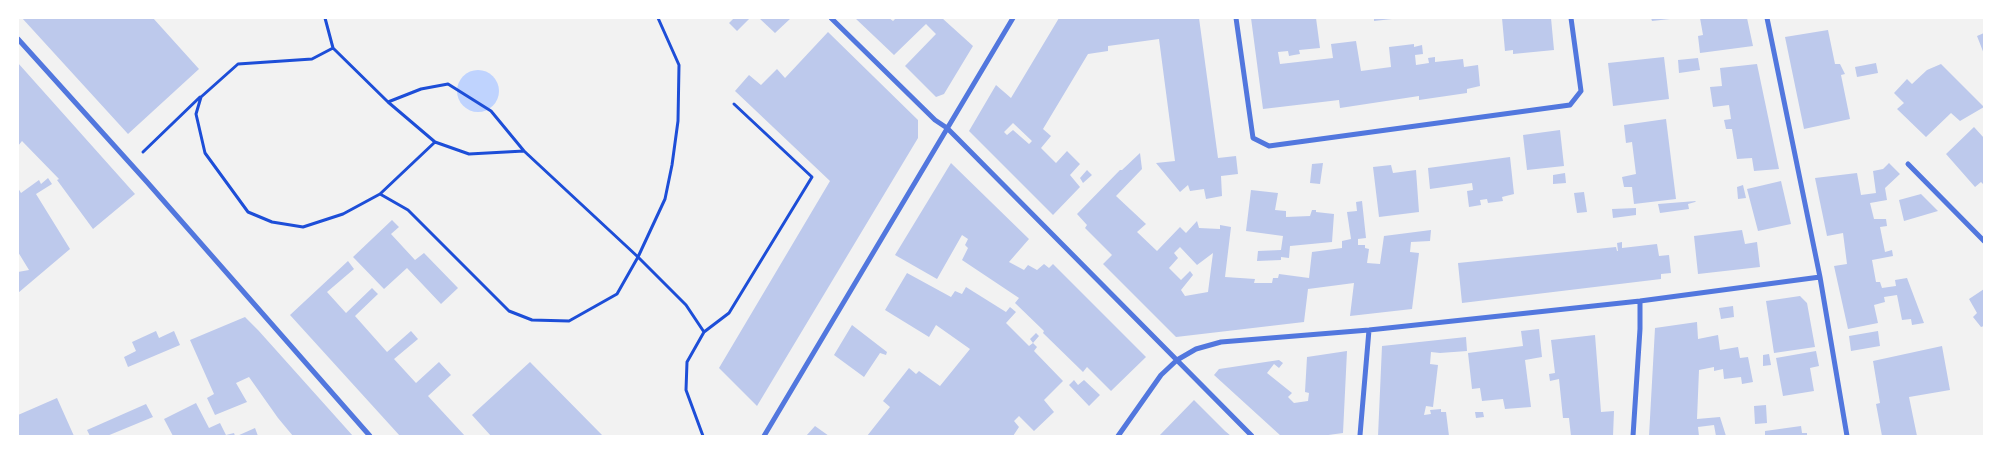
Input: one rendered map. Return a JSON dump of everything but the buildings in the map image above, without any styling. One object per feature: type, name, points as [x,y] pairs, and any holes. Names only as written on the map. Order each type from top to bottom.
[{"type":"street","points":[[831,18],[935,120],[947,128],[1252,436]]},
{"type":"street","points":[[764,436],[1013,18]]},
{"type":"street","points":[[1236,18],[1253,138],[1270,146],[1570,105],[1580,91],[1571,18]]},
{"type":"street","points":[[1767,18],[1820,277],[1847,436]]},
{"type":"street","points":[[18,39],[147,182],[370,436]]},
{"type":"street","points":[[1908,164],[1984,241]]},
{"type":"street","points":[[1118,436],[1161,376],[1177,360],[1196,349],[1221,342],[1369,330],[1640,301],[1820,277]]},
{"type":"street","points":[[1632,436],[1640,329],[1640,301]]},
{"type":"street","points":[[1360,435],[1369,330]]},
{"type":"path","points":[[326,18],[333,48],[388,102],[435,142],[469,154],[524,151]]},
{"type":"path","points":[[380,194],[408,210],[509,311],[532,320],[569,320],[617,294],[638,257],[665,199],[678,121],[679,65],[658,18]]},
{"type":"path","points":[[147,182],[156,170],[141,154],[238,64],[312,59],[333,48]]},
{"type":"path","points":[[388,102],[421,89],[448,84],[491,111],[524,151],[638,257],[686,306],[704,332]]},
{"type":"path","points":[[201,97],[196,114],[205,153],[248,212],[272,222],[303,227],[343,214],[380,194],[435,142]]},
{"type":"path","points":[[703,436],[686,390],[687,362],[704,332],[729,313],[812,177],[734,104]]},
{"type":"water","points":[[474,70],[482,70],[493,76],[499,91],[493,106],[482,112],[474,112],[463,106],[457,95],[457,87],[463,76]]}]
